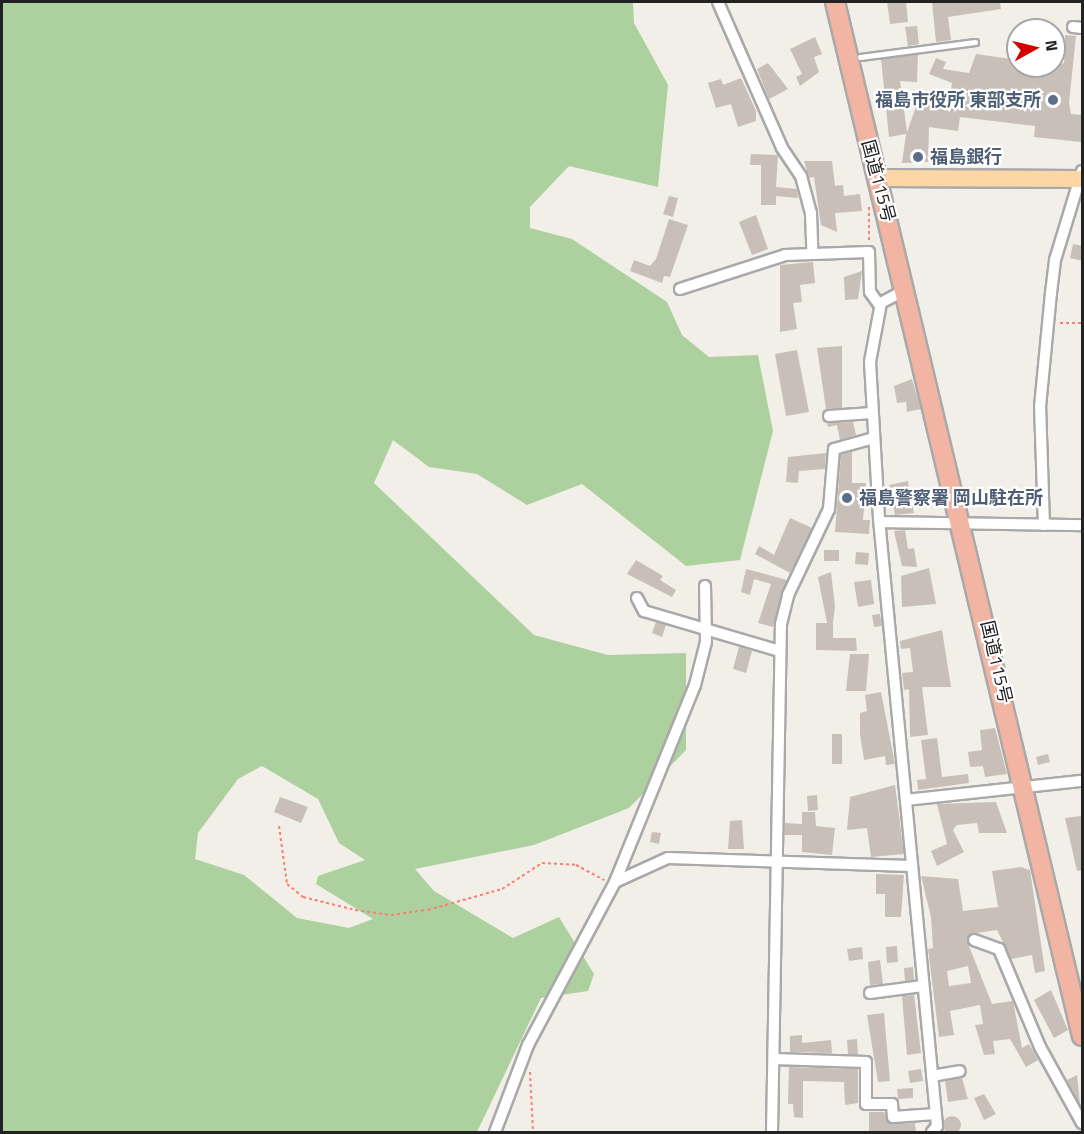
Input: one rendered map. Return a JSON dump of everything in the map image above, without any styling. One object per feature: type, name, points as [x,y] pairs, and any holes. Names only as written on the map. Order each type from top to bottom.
[{"type":"highway","name":"国道115号","points":[[835,2],[883,178]]},
{"type":"highway","name":"国道115号","points":[[847,2],[907,289],[1083,1036]]},
{"type":"main road","points":[[883,178],[1081,176]]},
{"type":"street","points":[[718,2],[782,148],[801,176],[811,213],[812,251]]},
{"type":"street","points":[[1044,525],[1039,429],[1048,323],[1055,260],[1081,176]]},
{"type":"street","points":[[680,289],[724,270],[812,251],[869,252],[870,292],[880,306]]},
{"type":"street","points":[[907,289],[880,306],[870,349],[872,413],[910,866],[936,1114],[935,1130]]},
{"type":"street","points":[[829,416],[872,413]]},
{"type":"street","points":[[772,1132],[780,651],[788,595],[806,566],[830,509],[834,449],[874,438]]},
{"type":"street","points":[[880,522],[1083,525]]},
{"type":"street","points":[[495,1132],[528,1045],[615,882],[665,770],[707,631],[705,586]]},
{"type":"street","points":[[637,598],[644,611],[780,651]]},
{"type":"street","points":[[906,800],[1083,781]]},
{"type":"street","points":[[615,882],[668,858],[910,866]]},
{"type":"street","points":[[974,940],[999,949],[1040,1047],[1083,1123]]},
{"type":"street","points":[[870,993],[923,986]]},
{"type":"street","points":[[774,1059],[866,1062],[866,1104],[892,1104],[893,1117],[936,1114]]},
{"type":"street","points":[[932,1076],[960,1071]]},
{"type":"lane","points":[[860,57],[975,42]]},
{"type":"path","points":[[868,195],[869,252]]},
{"type":"path","points":[[1048,323],[1083,323]]},
{"type":"path","points":[[279,826],[287,884],[303,897],[355,910],[391,915],[428,910],[502,889],[542,863],[576,865],[598,880],[615,882]]},
{"type":"path","points":[[529,1067],[534,1132]]},
{"type":"green space","points":[[2,2],[633,2],[634,23],[668,85],[658,187],[569,166],[530,207],[530,228],[572,239],[667,302],[682,335],[709,357],[758,355],[773,431],[740,560],[686,566],[582,484],[527,505],[477,474],[429,467],[393,440],[374,483],[534,635],[608,655],[686,653],[686,750],[629,808],[534,845],[415,869],[434,891],[513,938],[559,917],[594,974],[588,991],[541,998],[477,1132],[2,1132]],"holes":[[[262,766],[318,799],[339,843],[365,860],[318,876],[316,884],[373,919],[349,928],[297,918],[244,875],[195,859],[198,833],[238,779]]]},
{"type":"building","points":[[887,2],[906,2],[908,22],[890,24]]},
{"type":"building","points":[[932,2],[1000,2],[1001,9],[948,17],[951,40],[936,42]]},
{"type":"building","points":[[917,26],[919,44],[908,46],[905,27]]},
{"type":"building","points":[[1066,35],[1076,36],[1069,103],[1071,114],[1083,115],[1081,142],[1034,137],[1035,126],[960,117],[958,131],[929,127],[928,162],[902,163],[906,134],[889,137],[881,59],[918,54],[917,82],[900,81],[907,132],[918,101],[949,104],[952,83],[929,74],[936,58],[946,62],[943,69],[969,73],[976,54],[1006,58],[1006,78],[1066,78]]},
{"type":"building","points":[[815,37],[822,54],[814,57],[819,72],[800,86],[796,77],[802,74],[790,49]]},
{"type":"building","points":[[768,63],[788,89],[769,99],[757,69]]},
{"type":"building","points":[[741,78],[756,111],[756,121],[738,127],[731,104],[716,108],[708,83],[721,79],[723,85]]},
{"type":"building","points":[[948,150],[956,150],[957,159],[948,159]]},
{"type":"building","points":[[751,154],[778,155],[776,187],[797,189],[798,198],[776,196],[776,205],[761,205],[761,165],[750,165]]},
{"type":"building","points":[[804,161],[832,161],[835,186],[843,185],[844,196],[860,194],[862,211],[835,213],[837,232],[821,225],[814,177],[809,178]]},
{"type":"building","points":[[669,196],[678,198],[673,217],[663,214]]},
{"type":"building","points":[[756,215],[768,249],[752,255],[739,222]]},
{"type":"building","points":[[669,219],[688,225],[670,277],[664,276],[662,283],[630,271],[634,260],[650,266],[656,259]]},
{"type":"building","points":[[1073,244],[1083,246],[1083,261],[1070,258]]},
{"type":"building","points":[[813,262],[815,283],[800,285],[802,302],[793,303],[797,329],[780,332],[780,265]]},
{"type":"building","points":[[862,271],[858,299],[845,300],[844,277]]},
{"type":"building","points":[[842,346],[842,408],[826,409],[817,348]]},
{"type":"building","points":[[797,350],[809,412],[786,416],[775,354]]},
{"type":"building","points":[[912,379],[921,409],[907,412],[906,402],[897,403],[894,386]]},
{"type":"building","points":[[853,422],[856,435],[840,440],[837,425],[828,427],[827,423]]},
{"type":"building","points":[[852,452],[852,483],[866,483],[863,520],[870,520],[869,534],[835,532],[841,455]]},
{"type":"building","points":[[826,453],[825,469],[799,471],[798,483],[786,482],[788,457]]},
{"type":"building","points":[[908,481],[909,490],[922,487],[924,497],[911,499],[914,513],[895,515],[889,485]]},
{"type":"building","points":[[790,518],[812,528],[790,573],[755,554],[759,546],[774,555]]},
{"type":"building","points":[[905,530],[908,549],[914,548],[917,567],[902,566],[894,531]]},
{"type":"building","points":[[824,550],[839,550],[839,561],[824,561]]},
{"type":"building","points":[[856,552],[869,553],[868,565],[855,564]]},
{"type":"building","points":[[636,560],[663,576],[660,580],[676,590],[672,597],[627,574]]},
{"type":"building","points":[[929,568],[936,604],[902,607],[901,576]]},
{"type":"building","points":[[746,569],[787,580],[773,627],[758,623],[771,584],[754,579],[750,595],[741,592]]},
{"type":"building","points":[[831,572],[835,606],[833,623],[827,623],[818,577]]},
{"type":"building","points":[[871,580],[874,604],[858,607],[854,582]]},
{"type":"building","points":[[880,614],[882,626],[874,627],[872,615]]},
{"type":"building","points":[[656,622],[666,625],[662,637],[652,633]]},
{"type":"building","points":[[816,623],[833,623],[833,638],[856,638],[857,651],[816,650]]},
{"type":"building","points":[[942,630],[951,687],[922,687],[928,735],[910,737],[909,689],[904,690],[902,673],[913,672],[910,648],[901,649],[900,641]]},
{"type":"building","points":[[739,647],[752,651],[746,673],[733,669]]},
{"type":"building","points":[[850,654],[869,654],[866,691],[846,691]]},
{"type":"building","points":[[881,692],[895,764],[886,765],[885,756],[864,760],[860,713],[867,711],[865,695]]},
{"type":"building","points":[[995,728],[1007,774],[985,777],[983,766],[970,767],[968,752],[982,750],[980,730]]},
{"type":"building","points":[[832,734],[842,734],[842,764],[832,764]]},
{"type":"building","points":[[937,738],[942,777],[968,774],[969,783],[918,790],[917,780],[926,779],[921,740]]},
{"type":"building","points":[[1048,754],[1050,762],[1038,765],[1036,757]]},
{"type":"building","points":[[895,785],[904,854],[871,857],[867,828],[847,830],[850,797]]},
{"type":"building","points":[[817,795],[818,810],[808,811],[807,796]]},
{"type":"building","points":[[280,797],[308,807],[301,823],[274,812]]},
{"type":"building","points":[[996,802],[1007,833],[979,833],[977,823],[957,825],[953,830],[964,852],[937,866],[931,851],[947,844],[937,804]]},
{"type":"building","points":[[802,812],[815,812],[816,826],[835,828],[832,855],[802,852],[802,835],[785,835],[785,823],[802,824]]},
{"type":"building","points":[[1081,816],[1083,870],[1077,871],[1065,818]]},
{"type":"building","points":[[742,820],[744,849],[728,849],[730,821]]},
{"type":"building","points":[[652,832],[661,833],[659,844],[650,842]]},
{"type":"building","points":[[1021,867],[1030,870],[1045,971],[1035,973],[1032,955],[1011,959],[997,930],[970,934],[967,941],[992,1004],[1013,1001],[1022,1048],[1029,1044],[1038,1060],[1026,1067],[1010,1039],[993,1041],[995,1054],[984,1055],[975,1025],[983,1024],[980,1005],[950,1011],[954,1035],[939,1037],[928,949],[933,948],[931,917],[921,876],[958,879],[963,911],[998,907],[992,871]],"holes":[[[968,966],[971,983],[949,986],[947,971]]]},
{"type":"building","points":[[876,874],[904,875],[901,917],[885,917],[885,894],[876,894]]},
{"type":"building","points":[[897,946],[898,962],[887,963],[886,947]]},
{"type":"building","points":[[862,947],[863,959],[849,961],[847,949]]},
{"type":"building","points":[[880,960],[883,984],[870,985],[868,962]]},
{"type":"building","points":[[913,967],[914,980],[905,981],[904,968]]},
{"type":"building","points":[[1051,990],[1068,1030],[1054,1038],[1034,1000]]},
{"type":"building","points":[[914,995],[921,1053],[907,1055],[902,996]]},
{"type":"building","points":[[884,1013],[890,1081],[878,1082],[867,1015]]},
{"type":"building","points":[[802,1035],[802,1043],[831,1040],[832,1053],[790,1052],[790,1036]]},
{"type":"building","points":[[857,1039],[858,1054],[848,1054],[847,1040]]},
{"type":"building","points":[[789,1067],[858,1069],[858,1103],[845,1105],[844,1082],[803,1081],[803,1118],[794,1117],[793,1104],[788,1104]]},
{"type":"building","points":[[921,1069],[923,1081],[910,1083],[908,1071]]},
{"type":"building","points":[[1077,1075],[1080,1104],[1067,1080]]},
{"type":"building","points":[[962,1078],[968,1099],[948,1102],[945,1081]]},
{"type":"building","points":[[913,1088],[913,1098],[898,1099],[897,1089]]},
{"type":"building","points":[[984,1094],[996,1114],[984,1120],[974,1098]]},
{"type":"building","points":[[869,1112],[884,1112],[890,1124],[915,1123],[916,1132],[869,1132]]},
{"type":"building","points":[[952,1116],[958,1119],[961,1125],[958,1131],[952,1134],[946,1131],[943,1125],[946,1119]]},
{"type":"place","name":"福島市役所 東部支所","points":[[1053,100]]},
{"type":"place","name":"福島銀行","points":[[918,157]]},
{"type":"place","name":"福島警察署 岡山駐在所","points":[[847,498]]}]
